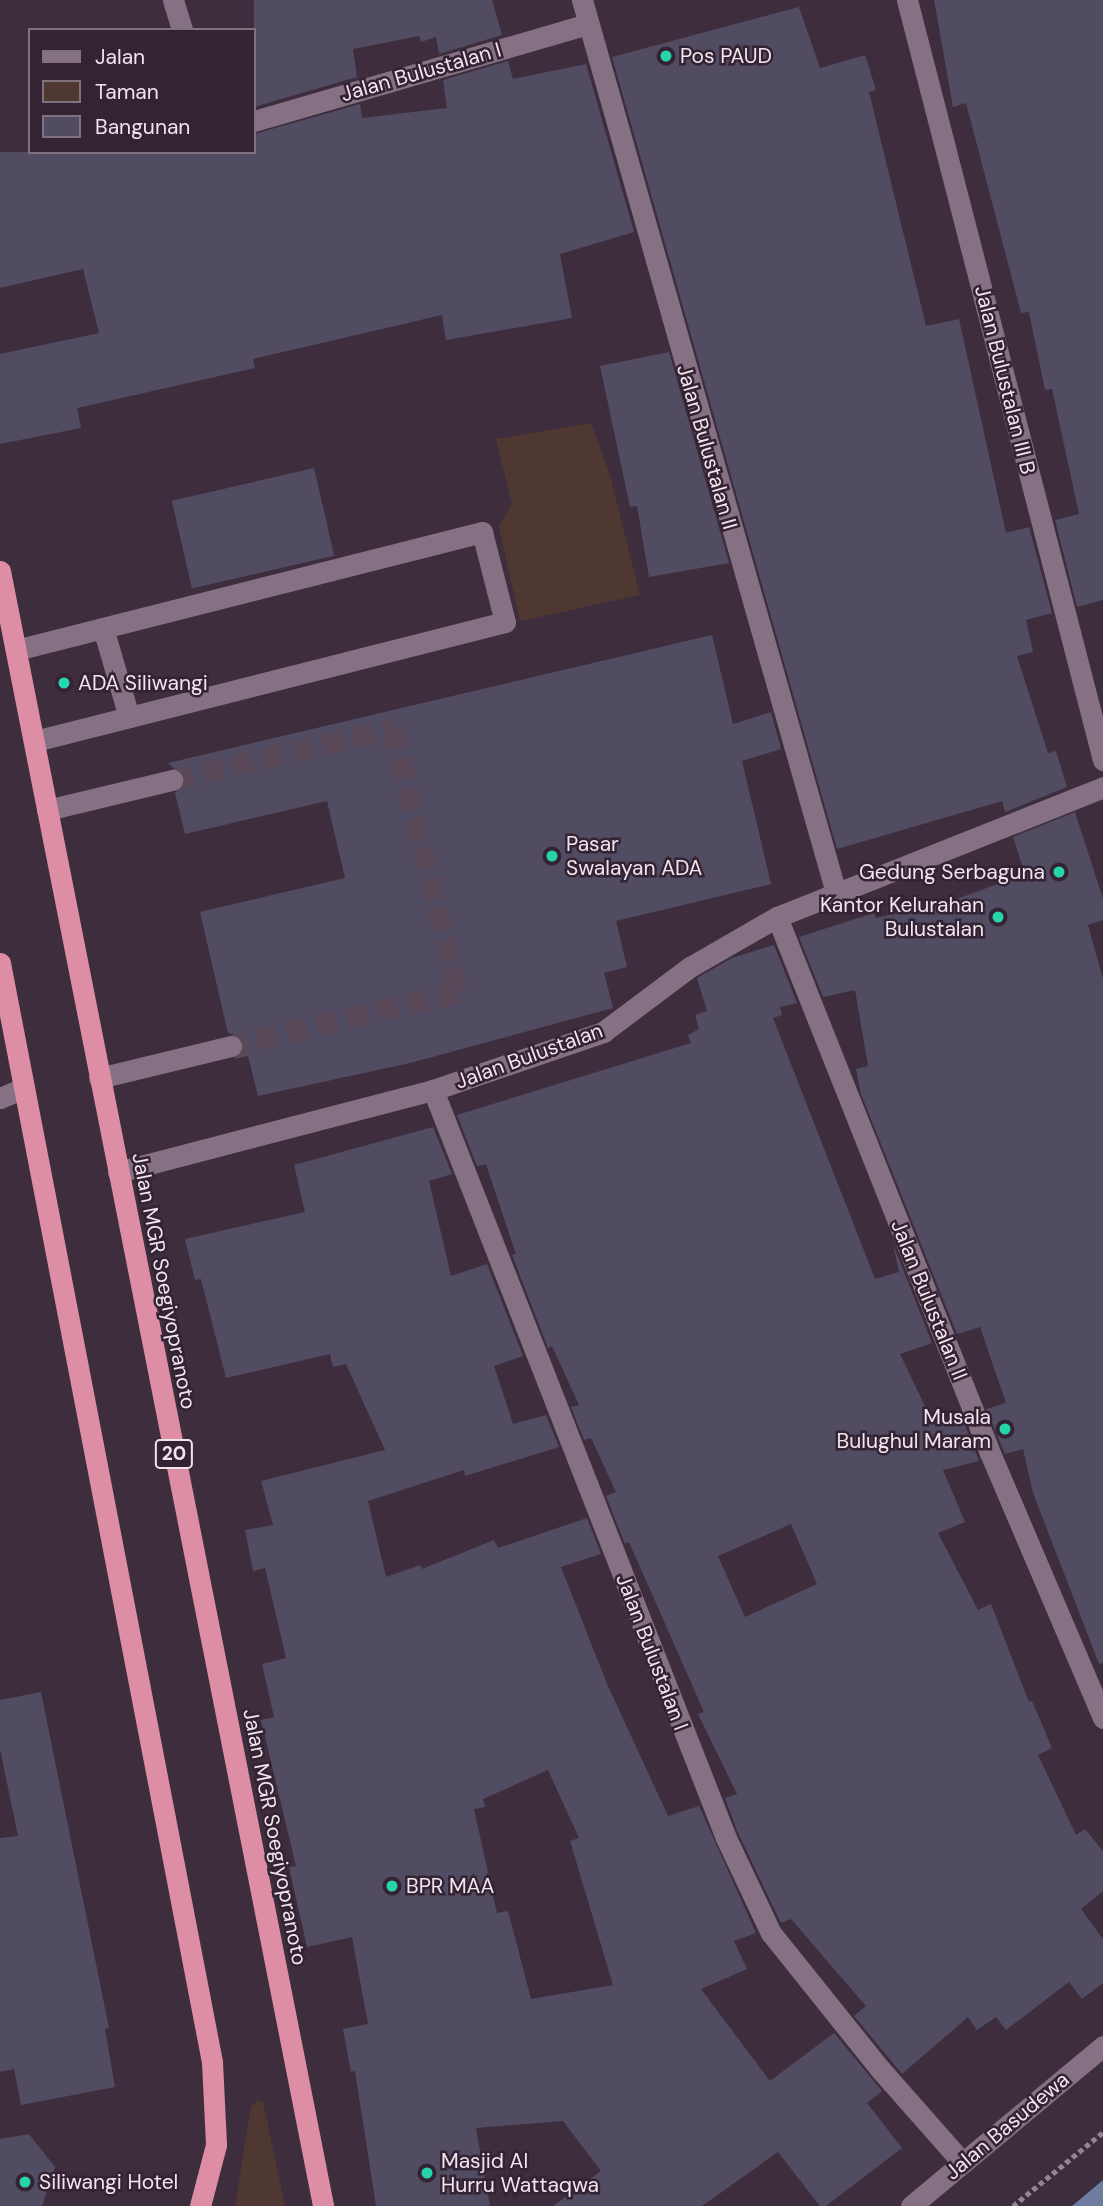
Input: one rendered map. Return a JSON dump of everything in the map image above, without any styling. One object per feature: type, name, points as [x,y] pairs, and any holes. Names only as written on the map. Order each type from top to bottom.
[{"type":"highway","name":"Jalan MGR Soegiyopranoto","points":[[0,571],[323,2206]]},
{"type":"highway","points":[[0,963],[5,1022],[23,1088],[212,2062],[215,2144],[200,2206]]},
{"type":"street","points":[[173,0],[181,28]]},
{"type":"street","name":"Jalan Bulustalan III B","points":[[907,0],[1103,761]]},
{"type":"street","name":"Jalan Bulustalan II","points":[[586,1],[588,24],[836,893]]},
{"type":"street","name":"Jalan Bulustalan I","points":[[256,120],[588,24]]},
{"type":"street","points":[[16,650],[482,532],[505,622],[34,741]]},
{"type":"street","points":[[103,628],[129,717]]},
{"type":"street","points":[[47,810],[172,780]]},
{"type":"street","name":"Jalan Bulustalan","points":[[118,1172],[433,1090],[603,1031],[690,967],[777,917],[1103,787]]},
{"type":"street","name":"Jalan Bulustalan II","points":[[777,917],[990,1453],[1103,1718]]},
{"type":"street","points":[[99,1078],[231,1046]]},
{"type":"street","points":[[0,1098],[23,1088]]},
{"type":"street","name":"Jalan Bulustalan I","points":[[433,1090],[726,1838],[771,1933],[880,2069],[962,2162]]},
{"type":"street","name":"Jalan Basudewa","points":[[911,2206],[1103,2046]]},
{"type":"path","points":[[1013,2206],[1103,2132]]},
{"type":"green space","points":[[591,423],[610,475],[640,595],[520,621],[499,527],[512,503],[496,439]]},
{"type":"green space","points":[[257,2101],[263,2102],[285,2206],[235,2206],[251,2106]]},
{"type":"water","points":[[1103,2180],[1103,2206],[1072,2206]]},
{"type":"building","points":[[254,0],[492,0],[502,35],[439,54],[436,37],[421,42],[419,36],[353,49],[357,77],[256,106]]},
{"type":"building","points":[[934,0],[1103,0],[1103,600],[1077,607],[1055,520],[1079,514],[1052,389],[1045,390],[1029,312],[1021,313],[966,103],[953,107]]},
{"type":"building","points":[[799,7],[820,68],[865,55],[876,90],[869,92],[926,326],[959,319],[1006,533],[1029,527],[1052,613],[1026,620],[1033,652],[1017,656],[1048,753],[1056,751],[1067,787],[1005,812],[1002,801],[837,849],[612,57]]},
{"type":"building","points":[[508,61],[513,79],[586,64],[634,232],[560,254],[572,318],[446,340],[442,315],[253,359],[255,368],[77,408],[81,428],[0,444],[0,354],[99,333],[83,269],[0,288],[0,152],[256,154],[256,133],[360,104],[362,118],[447,108],[443,80]]},
{"type":"building","points":[[669,352],[729,563],[649,577],[637,506],[630,507],[600,366]]},
{"type":"building","points":[[314,468],[334,556],[192,589],[172,501]]},
{"type":"building","name":"Pasar Swalayan ADA","points":[[712,635],[733,724],[771,712],[781,749],[742,761],[771,884],[616,921],[627,967],[604,973],[613,1008],[410,1063],[258,1096],[248,1056],[234,1059],[244,1044],[240,1037],[228,1033],[200,912],[345,878],[327,801],[185,834],[175,793],[185,778],[168,763]]},
{"type":"building","points":[[1075,812],[1103,899],[1103,920],[1088,925],[1103,979],[1103,1663],[1099,1664],[1033,1493],[1023,1449],[1005,1454],[986,1409],[1006,1403],[980,1327],[957,1334],[861,1094],[856,1069],[868,1066],[855,990],[823,997],[799,937],[874,913],[876,918],[957,899],[1025,874],[1013,837]]},
{"type":"building","points":[[774,945],[797,1003],[780,1007],[782,1015],[773,1018],[875,1279],[899,1272],[893,1244],[932,1343],[900,1354],[933,1423],[961,1415],[979,1461],[943,1470],[965,1522],[938,1533],[978,1610],[991,1604],[1029,1702],[1032,1701],[1052,1748],[1038,1755],[1076,1835],[1085,1829],[1103,1851],[1103,1891],[1081,1909],[1103,1939],[1103,1983],[1082,1999],[1069,1982],[1006,2030],[996,2017],[977,2030],[968,2017],[902,2074],[854,2016],[866,2006],[791,1919],[781,1923],[738,1833],[725,1798],[737,1794],[698,1714],[704,1712],[629,1542],[625,1544],[606,1496],[616,1492],[591,1438],[584,1440],[571,1407],[579,1405],[552,1346],[548,1348],[512,1255],[516,1254],[486,1164],[477,1166],[457,1115],[691,1043],[688,1035],[699,1029],[695,1015],[707,1011],[697,978],[732,958]],"holes":[[[791,1524],[817,1584],[745,1617],[718,1556]]]},
{"type":"building","points":[[433,1127],[452,1174],[429,1181],[451,1276],[487,1264],[523,1356],[494,1366],[513,1424],[546,1415],[559,1447],[465,1476],[464,1470],[368,1501],[386,1577],[420,1565],[422,1569],[494,1540],[498,1548],[587,1518],[601,1554],[561,1567],[607,1684],[668,1816],[699,1806],[756,1933],[734,1941],[747,1969],[701,1989],[770,2081],[834,2033],[882,2091],[867,2103],[902,2148],[826,2206],[820,2206],[778,2152],[702,2206],[553,2206],[601,2171],[563,2121],[476,2128],[490,2206],[376,2206],[355,2071],[351,2072],[343,2029],[368,2024],[352,1937],[307,1947],[289,1867],[296,1866],[261,1720],[274,1717],[262,1664],[286,1658],[265,1568],[253,1571],[245,1530],[273,1525],[261,1481],[385,1450],[346,1364],[333,1367],[330,1354],[226,1378],[201,1279],[195,1280],[185,1239],[305,1212],[294,1165]],"holes":[[[548,1770],[579,1838],[570,1841],[613,1985],[531,1999],[508,1911],[497,1913],[474,1809],[485,1807],[483,1799]]]},
{"type":"building","points":[[41,1692],[109,2028],[105,2029],[115,2087],[21,2105],[14,2069],[0,2072],[0,1838],[18,1836],[0,1749],[0,1700]]},
{"type":"building","name":"Siliwangi Hotel","points":[[29,2134],[55,2167],[42,2206],[0,2206],[0,2139]]},
{"type":"tunnel","points":[[172,780],[393,728],[458,992],[231,1046]]},
{"type":"place","name":"Pos PAUD","points":[[666,56]]},
{"type":"place","name":"ADA Siliwangi","points":[[64,683]]},
{"type":"place","name":"Pasar Swalayan ADA","points":[[552,856]]},
{"type":"place","name":"Gedung Serbaguna","points":[[1059,872]]},
{"type":"place","name":"Kantor Kelurahan Bulustalan","points":[[998,917]]},
{"type":"place","name":"Musala Bulughul Maram","points":[[1005,1429]]},
{"type":"place","name":"BPR MAA","points":[[392,1886]]},
{"type":"place","name":"Masjid Al Hurru Wattaqwa","points":[[427,2173]]},
{"type":"place","name":"Siliwangi Hotel","points":[[25,2182]]}]
